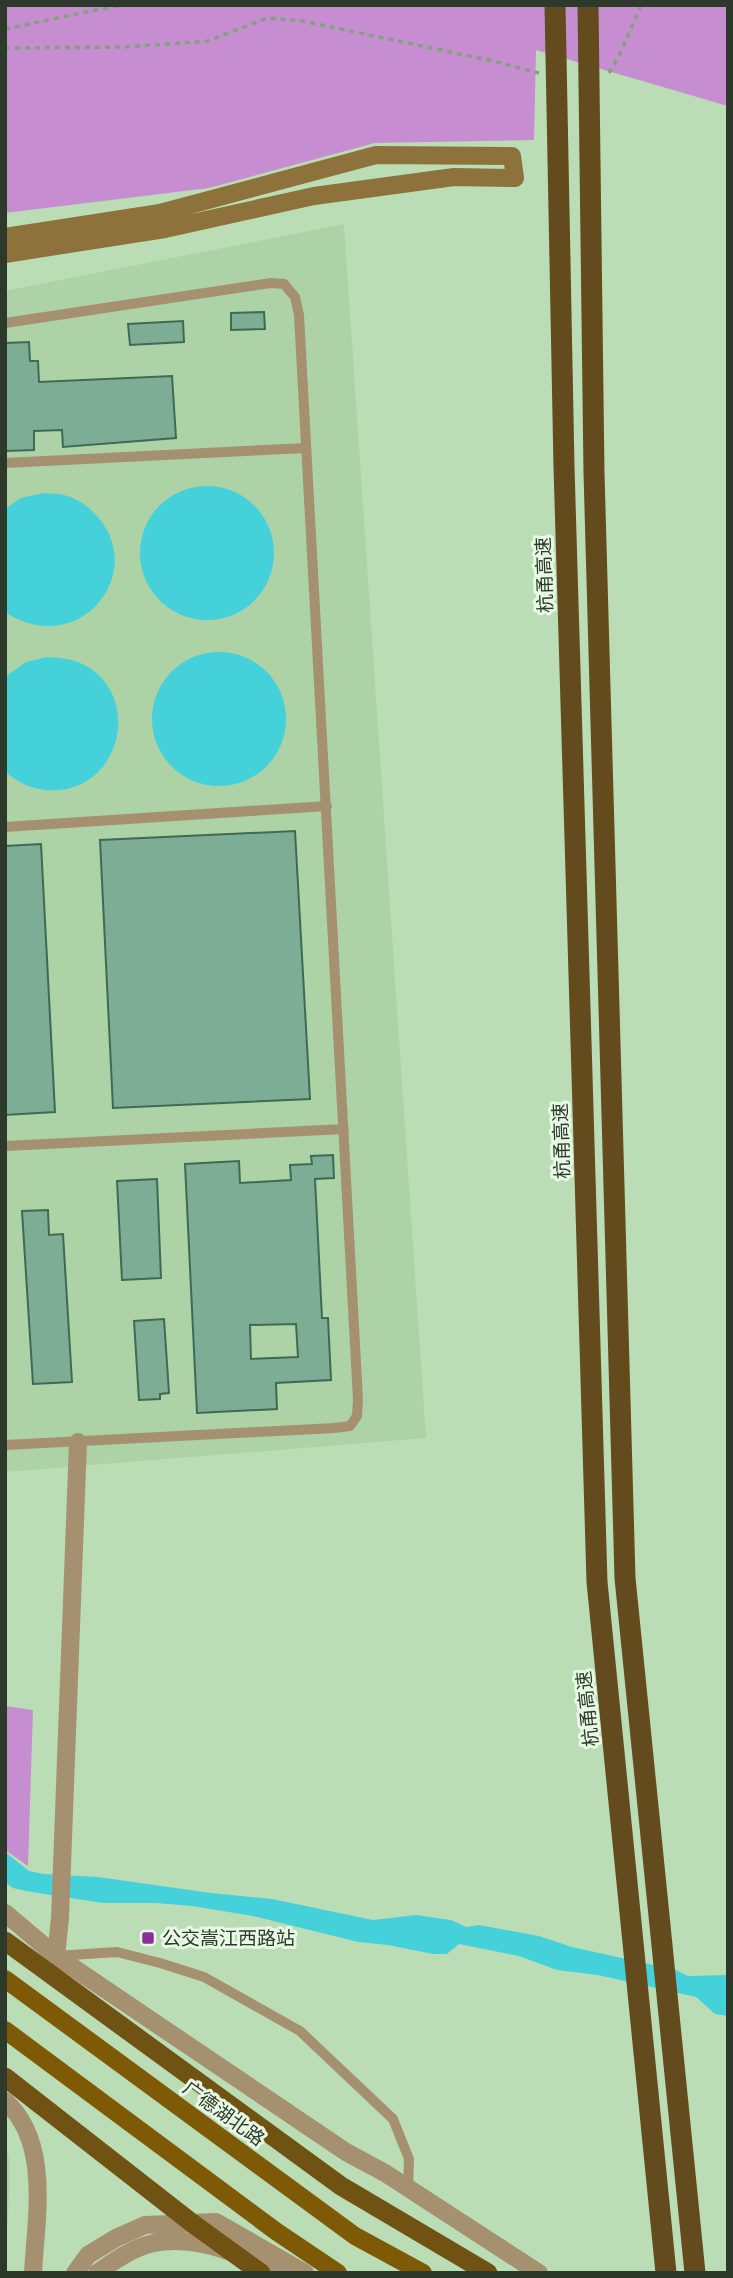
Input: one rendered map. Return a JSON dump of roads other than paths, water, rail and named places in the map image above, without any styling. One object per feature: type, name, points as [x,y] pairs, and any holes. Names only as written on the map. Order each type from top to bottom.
[{"type":"highway","name":"杭甬高速","points":[[555,5],[564,467],[597,1582],[666,2273]]},
{"type":"highway","points":[[588,5],[594,473],[625,1578],[695,2273]]},
{"type":"highway","points":[[5,1941],[341,2186],[488,2273]]},
{"type":"highway","points":[[5,2077],[192,2223],[261,2273]]},
{"type":"main road","points":[[5,237],[160,213],[376,155],[512,156],[516,178],[454,177],[313,196],[165,229],[5,254]]},
{"type":"main road","name":"广德湖北路","points":[[5,1979],[355,2236],[423,2273]]},
{"type":"main road","points":[[5,2030],[277,2232],[338,2273]]},
{"type":"street","points":[[56,1956],[60,1918],[78,1442]]},
{"type":"street","points":[[5,1913],[56,1956],[346,2152],[408,2188],[539,2273]]},
{"type":"street","points":[[5,2101],[19,2113],[34,2149],[37,2185],[33,2273]]},
{"type":"street","points":[[75,2273],[88,2255],[145,2225],[216,2222],[305,2273]]},
{"type":"street","points":[[97,2273],[118,2258],[154,2243],[183,2242],[231,2250],[278,2273]]},
{"type":"lane","points":[[5,323],[271,283],[284,284],[295,297],[299,315],[358,1400],[357,1416],[350,1426],[5,1445]]},
{"type":"lane","points":[[5,463],[306,449]]},
{"type":"lane","points":[[5,827],[327,806]]},
{"type":"lane","points":[[5,1146],[344,1129]]},
{"type":"lane","points":[[56,1956],[117,1952],[160,1963],[204,1978],[300,2031],[393,2119],[409,2159],[408,2188]]},
{"type":"water","points":[[207,486],[233,491],[254,506],[269,527],[274,553],[269,579],[254,600],[233,615],[207,620],[181,615],[160,600],[145,579],[140,553],[145,527],[160,506],[181,491]]},
{"type":"water","points":[[43,493],[68,496],[89,508],[109,534],[115,558],[111,581],[100,602],[82,617],[59,625],[33,624],[5,612],[5,509],[21,498]]},
{"type":"water","points":[[219,652],[244,657],[266,672],[281,694],[286,719],[281,744],[266,766],[244,781],[219,786],[194,781],[172,766],[157,744],[152,719],[157,694],[172,672],[194,657]]},
{"type":"water","points":[[47,657],[63,658],[88,667],[104,682],[114,699],[118,719],[116,739],[109,758],[97,773],[80,785],[59,790],[30,786],[5,771],[5,677],[26,662]]},
{"type":"water","points":[[5,1852],[29,1871],[44,1874],[98,1877],[272,1899],[373,1920],[416,1915],[451,1920],[466,1927],[479,1925],[539,1936],[572,1947],[676,1970],[688,1976],[728,1975],[728,2016],[715,2014],[696,1997],[598,1975],[557,1970],[519,1956],[459,1944],[447,1954],[433,1954],[358,1942],[253,1916],[192,1906],[103,1903],[26,1891],[13,1888],[5,1882]]},
{"type":"place","name":"公交嵩江西路站","points":[[148,1938]]}]
